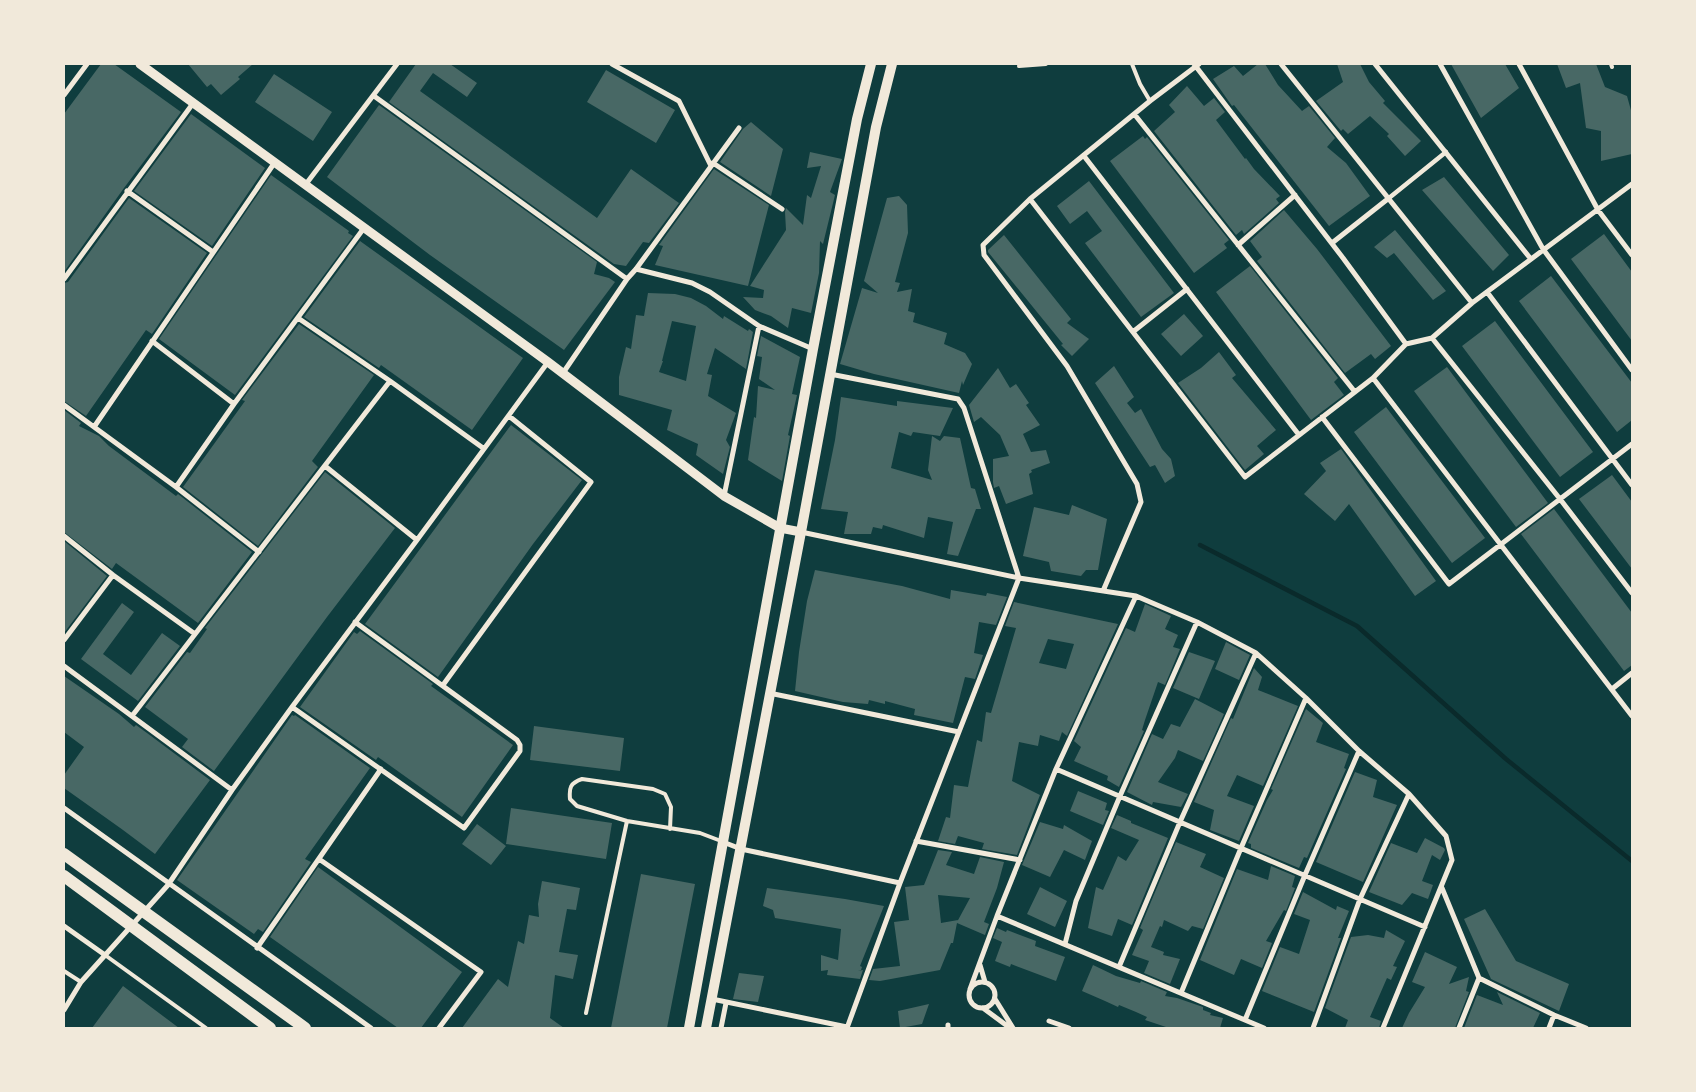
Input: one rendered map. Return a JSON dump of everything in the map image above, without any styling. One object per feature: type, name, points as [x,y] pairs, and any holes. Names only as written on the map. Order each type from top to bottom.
[{"type":"main road","points":[[689,1028],[813,349],[857,119],[871,64]]},
{"type":"main road","points":[[706,1028],[876,127],[892,64]]},
{"type":"main road","points":[[64,854],[143,913],[305,1028]]},
{"type":"main road","points":[[64,876],[270,1028]]},
{"type":"street","points":[[64,95],[87,64]]},
{"type":"street","points":[[140,64],[563,373],[724,496],[780,528],[1019,578],[1136,596],[1197,622],[1256,653],[1306,698],[1359,750],[1409,794],[1446,836],[1452,860],[1383,1028]]},
{"type":"street","points":[[306,184],[397,64]]},
{"type":"street","points":[[612,64],[679,101],[712,165],[782,209]]},
{"type":"street","points":[[1281,64],[1472,302]]},
{"type":"street","points":[[1375,64],[1530,258]]},
{"type":"street","points":[[1440,64],[1543,249],[1632,370]]},
{"type":"street","points":[[1519,64],[1598,210],[1632,255]]},
{"type":"street","points":[[1103,591],[1141,502],[1138,484],[1067,366],[984,255],[983,244],[1030,199],[1150,101],[1196,65],[1332,243],[1406,344]]},
{"type":"street","points":[[374,96],[627,279]]},
{"type":"street","points":[[64,279],[194,102]]},
{"type":"street","points":[[1135,115],[1355,392]]},
{"type":"street","points":[[563,373],[627,279],[739,128]]},
{"type":"street","points":[[1332,243],[1446,152]]},
{"type":"street","points":[[1084,156],[1299,435]]},
{"type":"street","points":[[94,427],[275,162]]},
{"type":"street","points":[[1030,199],[1245,476],[1373,378],[1406,344],[1432,338],[1472,302],[1632,184]]},
{"type":"street","points":[[128,191],[213,252]]},
{"type":"street","points":[[1238,245],[1295,195]]},
{"type":"street","points":[[176,487],[234,404],[364,228]]},
{"type":"street","points":[[636,269],[692,283],[710,292],[759,326],[813,349]]},
{"type":"street","points":[[1134,331],[1187,290]]},
{"type":"street","points":[[1487,292],[1632,485]]},
{"type":"street","points":[[298,318],[483,448]]},
{"type":"street","points":[[724,496],[759,326]]},
{"type":"street","points":[[1432,338],[1632,593]]},
{"type":"street","points":[[152,341],[234,404]]},
{"type":"street","points":[[64,1010],[81,982],[168,884],[232,790],[292,707],[548,362]]},
{"type":"street","points":[[712,999],[847,1028],[916,841],[1019,578],[964,408],[958,399],[830,374]]},
{"type":"street","points":[[1373,378],[1632,716]]},
{"type":"street","points":[[132,716],[390,381]]},
{"type":"street","points":[[64,405],[176,487],[259,552]]},
{"type":"street","points":[[443,685],[591,482],[508,416]]},
{"type":"street","points":[[1322,417],[1449,584],[1632,444]]},
{"type":"street","points":[[325,466],[417,540]]},
{"type":"street","points":[[64,536],[113,575],[195,634]]},
{"type":"street","points":[[64,640],[113,575]]},
{"type":"street","points":[[1012,1028],[983,1008],[974,1006],[969,998],[970,989],[1056,769],[1136,596]]},
{"type":"street","points":[[292,707],[464,828],[520,751],[520,745],[517,740],[355,622]]},
{"type":"street","points":[[1065,944],[1076,902],[1120,796],[1197,622]]},
{"type":"street","points":[[1119,967],[1180,822],[1256,653]]},
{"type":"street","points":[[64,666],[232,790]]},
{"type":"street","points":[[1612,690],[1632,673]]},
{"type":"street","points":[[769,692],[959,732]]},
{"type":"street","points":[[1181,993],[1306,698]]},
{"type":"street","points":[[1245,1020],[1359,750]]},
{"type":"street","points":[[1056,769],[1425,927]]},
{"type":"street","points":[[257,948],[381,770]]},
{"type":"street","points":[[1313,1028],[1360,899],[1409,794]]},
{"type":"street","points":[[64,808],[371,1028]]},
{"type":"street","points":[[916,841],[1020,860]]},
{"type":"street","points":[[722,842],[741,849],[900,883]]},
{"type":"street","points":[[319,859],[481,972],[439,1028]]},
{"type":"street","points":[[1442,888],[1479,978],[1554,1015],[1586,1028]]},
{"type":"street","points":[[997,916],[1264,1028]]},
{"type":"street","points":[[64,926],[105,955]]},
{"type":"street","points":[[980,964],[985,982],[994,989],[995,999],[1012,1028]]},
{"type":"street","points":[[1459,1028],[1479,978]]},
{"type":"street","points":[[970,989],[977,983],[985,982]]},
{"type":"street","points":[[983,1008],[992,1004],[995,999]]},
{"type":"street","points":[[721,1028],[726,1003]]},
{"type":"street","points":[[1549,1028],[1554,1015]]},
{"type":"street","points":[[1049,1021],[1069,1028]]},
{"type":"lane","points":[[1019,66],[1046,64]]},
{"type":"lane","points":[[1132,64],[1140,84],[1150,101]]},
{"type":"lane","points":[[670,829],[671,807],[665,794],[653,789],[582,779],[574,782],[570,789],[570,800],[577,806],[627,821],[670,829],[700,833],[722,842]]},
{"type":"lane","points":[[586,1013],[627,821]]},
{"type":"lane","points":[[105,955],[206,1028]]},
{"type":"lane","points":[[64,971],[81,982]]},
{"type":"building","points":[[101,64],[114,64],[181,112],[64,272],[64,114]]},
{"type":"building","points":[[188,64],[253,64],[238,77],[240,79],[221,95],[211,84],[207,87]]},
{"type":"building","points":[[416,64],[450,64],[477,83],[467,97],[433,73],[420,91],[597,218],[631,169],[679,203],[649,243],[643,242],[626,266],[614,264],[389,102]]},
{"type":"building","points":[[1258,64],[1265,64],[1278,85],[1302,111],[1309,106],[1335,138],[1327,147],[1346,163],[1370,196],[1329,226],[1234,105],[1232,106],[1213,79],[1234,66],[1243,76]]},
{"type":"building","points":[[1337,64],[1360,64],[1369,82],[1385,101],[1383,103],[1421,141],[1405,156],[1387,136],[1389,134],[1370,116],[1348,134],[1343,129],[1341,131],[1316,101],[1343,82]]},
{"type":"building","points":[[1451,64],[1505,64],[1519,88],[1481,118]]},
{"type":"building","points":[[1557,64],[1596,64],[1605,87],[1627,96],[1632,114],[1632,154],[1601,161],[1601,131],[1586,128],[1580,83],[1566,88]]},
{"type":"building","points":[[606,70],[675,110],[656,143],[587,102]]},
{"type":"building","points":[[274,74],[332,112],[313,141],[255,102]]},
{"type":"building","points":[[1187,86],[1204,106],[1214,98],[1225,112],[1216,120],[1245,159],[1280,196],[1276,199],[1279,203],[1244,234],[1242,230],[1236,235],[1154,131],[1175,112],[1169,105]]},
{"type":"building","points":[[379,105],[597,262],[594,274],[609,278],[615,282],[564,350],[430,255],[327,177]]},
{"type":"building","points":[[191,114],[265,168],[212,246],[134,191]]},
{"type":"building","points":[[751,122],[783,149],[771,196],[720,162],[743,129]]},
{"type":"building","points":[[1143,136],[1145,139],[1147,137],[1229,240],[1224,244],[1227,248],[1194,273],[1110,161]]},
{"type":"building","points":[[810,152],[842,159],[830,192],[835,195],[823,244],[820,241],[819,273],[811,313],[792,308],[788,328],[771,316],[755,310],[743,297],[763,298],[764,290],[750,286],[786,230],[786,208],[803,225],[807,195],[811,198],[821,166],[807,168]]},
{"type":"building","points":[[714,169],[769,205],[748,286],[655,265],[663,246],[659,245]]},
{"type":"building","points":[[271,175],[349,231],[348,233],[353,236],[235,395],[159,339]]},
{"type":"building","points":[[1444,177],[1509,255],[1493,271],[1422,190]]},
{"type":"building","points":[[1089,181],[1174,293],[1141,317],[1085,243],[1102,231],[1087,211],[1070,224],[1057,206]]},
{"type":"building","points":[[899,196],[907,205],[908,233],[895,282],[900,283],[897,292],[912,289],[908,311],[915,313],[913,322],[947,333],[944,344],[965,353],[972,364],[963,385],[962,381],[959,393],[874,374],[840,364],[862,288],[878,293],[864,281],[887,198]]},
{"type":"building","points":[[129,198],[207,253],[152,334],[146,330],[86,416],[64,401],[64,283],[68,282]]},
{"type":"building","points":[[1284,210],[1317,249],[1391,346],[1375,359],[1371,354],[1345,373],[1257,261],[1262,257],[1250,241]]},
{"type":"building","points":[[1395,230],[1446,291],[1433,300],[1394,253],[1387,258],[1374,247]]},
{"type":"building","points":[[1604,234],[1632,272],[1632,341],[1571,259]]},
{"type":"building","points":[[1004,235],[1071,319],[1067,323],[1089,339],[1072,356],[1061,345],[1063,344],[988,252]]},
{"type":"building","points":[[360,241],[523,358],[472,430],[381,365],[379,368],[304,317]]},
{"type":"building","points":[[1250,266],[1338,378],[1334,382],[1344,395],[1311,420],[1216,292]]},
{"type":"building","points":[[1551,276],[1632,383],[1632,420],[1617,432],[1519,301]]},
{"type":"building","points":[[648,293],[675,294],[691,298],[706,306],[723,319],[724,316],[748,331],[749,329],[753,332],[746,369],[715,348],[707,374],[712,375],[708,396],[736,413],[726,440],[730,447],[723,474],[696,455],[698,444],[667,430],[672,410],[619,395],[619,377],[626,347],[631,349],[636,315],[644,316]],"holes":[[[672,321],[696,326],[686,381],[659,372]]]},
{"type":"building","points":[[1184,314],[1203,336],[1181,356],[1161,334]]},
{"type":"building","points":[[1495,321],[1593,452],[1560,477],[1462,346]]},
{"type":"building","points":[[299,324],[374,375],[312,461],[318,467],[258,546],[183,487],[245,401],[242,400]]},
{"type":"building","points":[[761,336],[800,357],[792,394],[797,395],[788,435],[790,436],[782,481],[748,460],[754,417],[756,418],[758,386],[775,390],[759,379],[762,357],[757,356]]},
{"type":"building","points":[[1219,352],[1236,375],[1232,378],[1276,430],[1257,446],[1264,454],[1245,470],[1178,383],[1201,368]]},
{"type":"building","points":[[1114,366],[1134,397],[1127,403],[1135,413],[1141,409],[1162,449],[1171,459],[1175,476],[1165,483],[1155,465],[1150,467],[1095,383]]},
{"type":"building","points":[[1447,367],[1548,503],[1516,527],[1414,391]]},
{"type":"building","points":[[998,368],[1010,388],[1016,384],[1029,403],[1026,405],[1040,425],[1023,434],[1031,452],[1046,450],[1050,463],[1031,470],[1032,472],[1029,474],[1033,494],[1006,504],[999,486],[994,488],[993,459],[1009,456],[1000,435],[981,417],[974,422],[969,405]]},
{"type":"building","points":[[841,397],[897,406],[897,401],[953,408],[940,436],[913,432],[911,436],[899,432],[891,468],[932,480],[928,470],[932,436],[940,441],[944,436],[960,438],[971,488],[975,489],[981,509],[976,509],[958,556],[947,554],[953,522],[928,517],[924,538],[883,525],[882,529],[873,527],[871,534],[844,534],[848,512],[821,509],[835,440]]},
{"type":"building","points":[[1386,407],[1485,538],[1452,563],[1354,432]]},
{"type":"building","points":[[64,410],[81,423],[79,426],[99,436],[109,446],[176,496],[178,494],[252,552],[198,623],[116,563],[112,569],[64,532]]},
{"type":"building","points":[[511,425],[582,480],[533,544],[438,677],[365,624]]},
{"type":"building","points":[[1341,449],[1436,581],[1415,596],[1349,504],[1335,521],[1304,494],[1326,471],[1320,463]]},
{"type":"building","points":[[325,472],[395,528],[214,771],[182,747],[188,739],[145,707],[187,652],[190,653],[207,629],[205,628]]},
{"type":"building","points":[[1612,475],[1632,502],[1632,569],[1579,499]]},
{"type":"building","points":[[1072,505],[1107,519],[1098,570],[1086,570],[1081,576],[1051,571],[1049,562],[1023,556],[1034,507],[1069,515]]},
{"type":"building","points":[[1554,509],[1632,613],[1632,665],[1624,671],[1521,534]]},
{"type":"building","points":[[64,541],[107,576],[64,633]]},
{"type":"building","points":[[815,570],[902,586],[950,599],[951,590],[986,596],[987,593],[1007,597],[996,625],[979,622],[974,653],[983,655],[975,679],[965,677],[953,723],[914,715],[915,709],[885,701],[885,704],[869,700],[868,704],[843,702],[795,691],[807,601]]},
{"type":"building","points":[[1014,602],[1118,624],[1067,736],[1062,732],[1059,741],[1040,735],[1038,746],[1019,742],[1012,781],[1040,795],[1017,855],[982,849],[984,843],[958,836],[955,844],[938,841],[946,817],[950,818],[954,785],[968,787],[977,740],[982,742],[986,712],[991,713],[1016,628],[1005,626]],"holes":[[[1048,639],[1074,644],[1066,669],[1039,663]]]},
{"type":"building","points":[[122,603],[134,612],[103,654],[131,675],[162,633],[180,646],[138,701],[81,659]]},
{"type":"building","points":[[1145,604],[1171,616],[1165,629],[1178,635],[1173,647],[1180,649],[1165,685],[1158,682],[1142,730],[1144,731],[1119,787],[1107,780],[1108,776],[1074,761],[1081,747],[1074,741],[1126,628],[1135,632]]},
{"type":"building","points":[[360,631],[433,684],[431,686],[513,745],[462,817],[378,757],[376,760],[300,707],[354,632],[357,634]]},
{"type":"building","points":[[1226,642],[1250,655],[1239,680],[1215,669]]},
{"type":"building","points":[[1189,652],[1215,661],[1199,699],[1173,688]]},
{"type":"building","points":[[1254,668],[1262,677],[1258,690],[1298,706],[1263,786],[1237,775],[1227,796],[1254,806],[1239,841],[1210,830],[1214,810],[1194,802],[1231,718],[1233,719]]},
{"type":"building","points":[[64,676],[119,714],[134,727],[136,725],[210,780],[155,854],[64,788],[64,775],[84,747],[64,732]]},
{"type":"building","points":[[1195,699],[1224,714],[1203,761],[1178,750],[1175,758],[1158,782],[1188,794],[1181,807],[1153,802],[1152,805],[1127,792],[1152,734],[1163,739],[1171,724],[1180,727]]},
{"type":"building","points":[[1306,709],[1323,723],[1316,742],[1349,754],[1344,768],[1346,769],[1307,858],[1304,857],[1299,868],[1251,848],[1251,844],[1248,843],[1273,790],[1271,789]]},
{"type":"building","points":[[292,715],[295,715],[370,768],[305,859],[311,862],[263,932],[258,929],[254,934],[177,880]]},
{"type":"building","points":[[534,726],[624,738],[620,771],[530,760]]},
{"type":"building","points":[[1355,772],[1377,780],[1373,797],[1397,805],[1363,882],[1316,862]]},
{"type":"building","points":[[1078,791],[1107,803],[1105,810],[1109,811],[1103,825],[1070,811]]},
{"type":"building","points":[[511,808],[612,823],[606,859],[506,844]]},
{"type":"building","points":[[1117,815],[1131,821],[1131,823],[1168,838],[1132,925],[1118,919],[1112,936],[1088,928],[1096,887],[1103,890],[1118,856],[1126,861],[1139,840],[1111,828]]},
{"type":"building","points":[[1040,822],[1063,829],[1064,825],[1092,841],[1085,860],[1064,850],[1050,877],[1022,865]]},
{"type":"building","points":[[477,824],[506,846],[491,865],[462,844]]},
{"type":"building","points":[[1425,838],[1445,850],[1440,860],[1432,855],[1422,881],[1433,885],[1428,899],[1412,893],[1402,905],[1369,892],[1391,843],[1417,853]]},
{"type":"building","points":[[1176,842],[1206,854],[1200,867],[1224,878],[1203,929],[1192,926],[1188,931],[1164,920],[1162,927],[1160,926],[1151,947],[1164,952],[1163,955],[1180,959],[1170,984],[1144,973],[1149,961],[1132,955],[1143,930],[1140,928]]},
{"type":"building","points":[[938,850],[952,852],[946,865],[974,874],[980,857],[1004,862],[997,888],[984,922],[989,924],[985,935],[957,923],[953,943],[951,943],[940,970],[880,981],[869,980],[873,969],[900,966],[894,922],[909,920],[905,887],[924,885]],"holes":[[[938,895],[970,898],[957,922],[958,920],[941,923]]]},
{"type":"building","points":[[1271,866],[1295,876],[1292,887],[1295,888],[1286,911],[1284,910],[1266,941],[1272,943],[1262,968],[1241,959],[1234,975],[1200,960],[1237,869],[1268,880]]},
{"type":"building","points":[[318,867],[462,972],[421,1028],[398,1028],[270,937]]},
{"type":"building","points":[[641,874],[695,884],[667,1028],[611,1028]]},
{"type":"building","points":[[542,881],[580,888],[576,910],[567,909],[559,952],[578,955],[573,979],[555,975],[550,1018],[564,1028],[462,1028],[498,979],[508,987],[518,941],[524,944],[529,915],[539,917],[538,904]]},
{"type":"building","points":[[1040,887],[1067,901],[1055,927],[1027,914]]},
{"type":"building","points":[[767,888],[884,906],[860,966],[862,967],[861,970],[858,971],[863,970],[860,979],[827,975],[828,970],[821,971],[821,955],[838,960],[841,929],[775,918],[773,910],[763,906]]},
{"type":"building","points":[[1303,892],[1336,910],[1337,906],[1349,911],[1338,938],[1341,938],[1314,1012],[1262,991],[1280,947],[1299,954],[1310,920],[1294,914]]},
{"type":"building","points":[[1485,909],[1516,961],[1569,984],[1559,1011],[1491,979],[1464,919]]},
{"type":"building","points":[[997,928],[1036,941],[1035,946],[1065,957],[1056,981],[1011,964],[1010,967],[995,961],[1002,942],[993,938]]},
{"type":"building","points":[[1386,930],[1405,941],[1393,966],[1397,967],[1391,980],[1387,978],[1370,1017],[1381,1021],[1379,1028],[1345,1028],[1348,1020],[1325,1008],[1351,937],[1368,935],[1384,938]]},
{"type":"building","points":[[1425,952],[1457,967],[1449,984],[1469,977],[1466,991],[1469,992],[1455,1028],[1402,1028],[1425,987],[1412,982]]},
{"type":"building","points":[[1093,965],[1116,976],[1140,983],[1141,981],[1167,992],[1165,996],[1203,1007],[1203,1010],[1211,1013],[1210,1015],[1223,1018],[1220,1028],[1169,1028],[1145,1020],[1147,1017],[1082,991]]},
{"type":"building","points":[[739,973],[764,976],[758,1002],[733,999]]},
{"type":"building","points":[[123,986],[179,1028],[92,1028]]},
{"type":"building","points":[[1497,992],[1540,1013],[1533,1028],[1464,1028],[1477,995],[1503,1005]]},
{"type":"building","points":[[929,1004],[922,1024],[900,1028],[898,1011]]},
{"type":"waterway","points":[[1200,545],[1357,626],[1506,759],[1632,861]]}]
